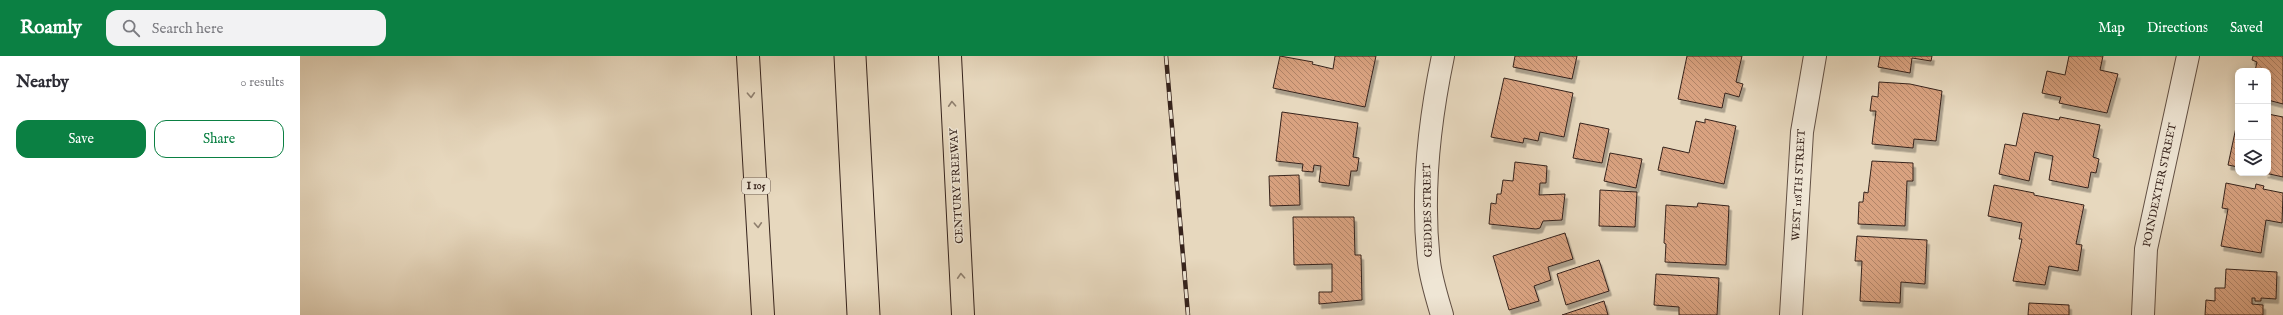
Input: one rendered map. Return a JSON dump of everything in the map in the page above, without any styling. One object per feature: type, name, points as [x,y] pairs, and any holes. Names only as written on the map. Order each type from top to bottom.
[{"type":"highway","name":"I 105","points":[[748,56],[763,315]]},
{"type":"highway","name":"CENTURY FREEWAY","points":[[950,56],[963,315]]},
{"type":"street","name":"GEDDES STREET","points":[[1442,315],[1429,262],[1426,180],[1432,106],[1443,56]]},
{"type":"street","name":"WEST 118TH STREET","points":[[1791,315],[1802,132],[1815,56]]},
{"type":"street","name":"POINDEXTER STREET","points":[[2143,315],[2146,249],[2188,56]]},
{"type":"building","points":[[1280,56],[1313,62],[1312,64],[1333,69],[1335,56],[1376,56],[1365,107],[1273,88]]},
{"type":"building","points":[[1515,56],[1577,56],[1572,79],[1513,67]]},
{"type":"building","points":[[1687,56],[1742,56],[1736,82],[1743,84],[1739,97],[1725,93],[1722,108],[1678,99]]},
{"type":"building","points":[[1880,56],[1932,56],[1931,61],[1912,58],[1910,73],[1878,67]]},
{"type":"building","points":[[2069,56],[2103,56],[2100,70],[2118,74],[2107,113],[2059,103],[2061,97],[2042,93],[2047,71],[2065,75]]},
{"type":"building","points":[[2253,56],[2283,56],[2283,104],[2271,101],[2271,68],[2256,68],[2257,62],[2252,60]]},
{"type":"building","points":[[1504,78],[1573,93],[1564,137],[1540,132],[1538,141],[1524,138],[1523,143],[1491,137]]},
{"type":"building","points":[[1879,82],[1910,84],[1942,91],[1936,141],[1914,139],[1913,148],[1872,144],[1876,111],[1870,111],[1872,96],[1878,97]]},
{"type":"building","points":[[1282,112],[1358,123],[1353,157],[1359,158],[1357,171],[1351,171],[1349,186],[1319,182],[1321,166],[1314,165],[1313,172],[1302,171],[1303,164],[1276,161]]},
{"type":"building","points":[[2023,113],[2059,120],[2060,117],[2100,125],[2093,157],[2099,159],[2096,173],[2091,172],[2088,188],[2049,180],[2053,156],[2035,152],[2029,181],[1999,174],[2005,144],[2016,146]]},
{"type":"building","points":[[2271,115],[2283,117],[2283,177],[2271,174]]},
{"type":"building","points":[[1705,119],[1736,126],[1724,184],[1658,170],[1663,147],[1689,153],[1696,121],[1705,123]]},
{"type":"building","points":[[1580,123],[1609,129],[1602,163],[1573,158]]},
{"type":"building","points":[[2235,132],[2235,166],[2228,165]]},
{"type":"building","points":[[1610,153],[1642,159],[1636,188],[1604,181]]},
{"type":"building","points":[[1872,161],[1913,163],[1913,181],[1907,181],[1905,226],[1858,224],[1859,202],[1863,202],[1864,192],[1868,193]]},
{"type":"building","points":[[1515,162],[1547,166],[1546,183],[1540,183],[1539,195],[1565,194],[1562,220],[1543,221],[1540,228],[1536,229],[1489,224],[1491,203],[1496,204],[1497,194],[1501,194],[1503,180],[1513,181]]},
{"type":"building","points":[[1299,175],[1300,205],[1270,206],[1269,176]]},
{"type":"building","points":[[2226,183],[2255,189],[2256,184],[2264,186],[2263,189],[2283,193],[2282,223],[2266,220],[2261,253],[2221,246],[2228,209],[2222,208]]},
{"type":"building","points":[[1994,185],[2084,205],[2076,244],[2082,245],[2078,271],[2049,266],[2045,285],[2013,281],[2022,239],[2019,239],[2022,223],[1988,216]]},
{"type":"building","points":[[1600,190],[1637,192],[1635,227],[1599,226]]},
{"type":"building","points":[[1698,203],[1729,206],[1726,265],[1665,262],[1666,244],[1664,243],[1666,205],[1697,207]]},
{"type":"building","points":[[1293,217],[1354,217],[1355,255],[1361,255],[1362,300],[1319,304],[1319,292],[1332,292],[1332,264],[1294,265]]},
{"type":"building","points":[[1565,233],[1573,259],[1548,267],[1551,280],[1534,286],[1539,301],[1509,310],[1493,256]]},
{"type":"building","points":[[1857,236],[1927,240],[1925,284],[1901,282],[1900,303],[1860,301],[1862,261],[1855,261]]},
{"type":"building","points":[[1599,260],[1609,291],[1566,305],[1557,274]]},
{"type":"building","points":[[2226,269],[2277,272],[2276,299],[2261,298],[2261,301],[2255,301],[2255,298],[2252,298],[2252,304],[2263,305],[2263,315],[2205,315],[2206,300],[2215,301],[2215,288],[2225,288]]},
{"type":"building","points":[[1656,274],[1719,278],[1717,315],[1679,315],[1679,307],[1654,305]]},
{"type":"building","points":[[1604,301],[1608,315],[1562,315]]},
{"type":"building","points":[[2029,303],[2069,305],[2069,315],[2028,315]]},
{"type":"tram line","points":[[834,56],[847,315]]},
{"type":"tram line","points":[[866,56],[880,315]]},
{"type":"railway","points":[[1166,56],[1188,315]]}]
